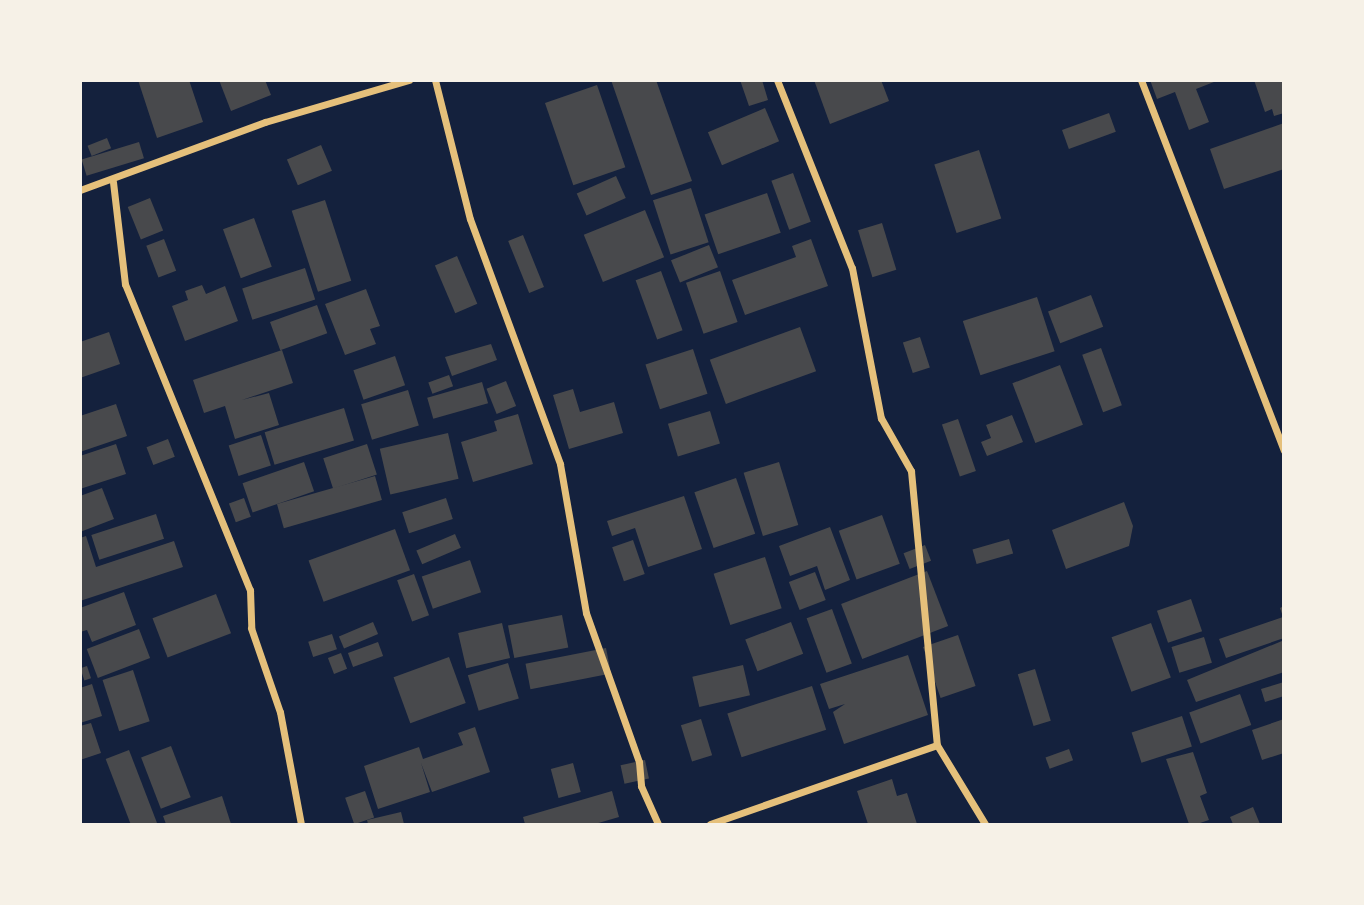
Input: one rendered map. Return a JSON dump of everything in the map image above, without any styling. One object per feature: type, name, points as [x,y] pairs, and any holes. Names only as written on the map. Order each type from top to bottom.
[{"type":"street","points":[[80,190],[113,182],[265,122],[410,80]]},
{"type":"street","points":[[435,80],[470,219],[560,464],[586,613],[639,762],[641,786],[658,824]]},
{"type":"street","points":[[777,80],[852,268],[881,418],[911,471],[937,745],[985,824]]},
{"type":"street","points":[[1141,80],[1283,450]]},
{"type":"street","points":[[113,182],[125,284],[250,590],[251,628],[280,712],[301,824]]},
{"type":"street","points":[[710,824],[937,745]]},
{"type":"building","points":[[138,80],[189,80],[203,122],[157,138]]},
{"type":"building","points":[[219,80],[265,80],[271,95],[231,111]]},
{"type":"building","points":[[611,80],[656,80],[692,181],[651,195]]},
{"type":"building","points":[[740,80],[762,80],[768,100],[749,106]]},
{"type":"building","points":[[814,80],[881,80],[889,101],[830,124]]},
{"type":"building","points":[[1150,80],[1219,80],[1196,89],[1209,122],[1189,130],[1175,92],[1157,99]]},
{"type":"building","points":[[1254,80],[1284,80],[1284,113],[1274,116],[1272,109],[1265,112]]},
{"type":"building","points":[[597,85],[625,167],[573,185],[545,103]]},
{"type":"building","points":[[765,108],[779,141],[722,165],[708,132]]},
{"type":"building","points":[[1109,113],[1116,132],[1069,149],[1062,130]]},
{"type":"building","points":[[1284,123],[1284,169],[1224,189],[1210,149]]},
{"type":"building","points":[[107,138],[111,148],[92,156],[88,146]]},
{"type":"building","points":[[139,142],[144,158],[87,176],[82,160]]},
{"type":"building","points":[[321,145],[332,171],[298,185],[287,159]]},
{"type":"building","points":[[979,150],[1001,218],[957,233],[934,165]]},
{"type":"building","points":[[793,173],[811,222],[789,230],[771,181]]},
{"type":"building","points":[[616,176],[626,198],[586,215],[577,193]]},
{"type":"building","points":[[691,188],[709,242],[671,255],[653,200]]},
{"type":"building","points":[[767,193],[781,233],[718,254],[705,214]]},
{"type":"building","points":[[150,198],[163,230],[141,239],[128,207]]},
{"type":"building","points":[[325,200],[351,281],[318,292],[292,211]]},
{"type":"building","points":[[645,210],[664,257],[603,282],[584,235]]},
{"type":"building","points":[[254,218],[272,267],[241,278],[223,229]]},
{"type":"building","points":[[882,223],[896,270],[872,277],[858,230]]},
{"type":"building","points":[[523,235],[544,287],[529,293],[508,241]]},
{"type":"building","points":[[164,239],[176,271],[158,278],[146,246]]},
{"type":"building","points":[[811,239],[828,286],[745,315],[732,280],[796,257],[792,246]]},
{"type":"building","points":[[709,245],[718,267],[680,283],[671,260]]},
{"type":"building","points":[[457,256],[477,304],[455,313],[435,265]]},
{"type":"building","points":[[305,268],[315,299],[252,320],[242,288]]},
{"type":"building","points":[[661,271],[683,330],[657,339],[636,280]]},
{"type":"building","points":[[720,271],[738,322],[704,334],[686,283]]},
{"type":"building","points":[[202,285],[206,294],[225,286],[238,321],[185,341],[172,306],[188,300],[185,291]]},
{"type":"building","points":[[366,289],[380,326],[370,329],[376,344],[345,355],[325,304]]},
{"type":"building","points":[[1091,295],[1103,327],[1060,343],[1048,311]]},
{"type":"building","points":[[1037,297],[1055,351],[980,375],[963,321]]},
{"type":"building","points":[[317,305],[327,333],[280,350],[270,322]]},
{"type":"building","points":[[800,327],[816,371],[726,404],[710,360]]},
{"type":"building","points":[[109,332],[120,364],[80,378],[80,342]]},
{"type":"building","points":[[920,337],[930,367],[913,373],[903,343]]},
{"type":"building","points":[[491,344],[497,360],[452,376],[445,357]]},
{"type":"building","points":[[1101,348],[1122,405],[1103,412],[1082,355]]},
{"type":"building","points":[[693,349],[708,394],[660,409],[645,364]]},
{"type":"building","points":[[282,350],[293,383],[242,400],[269,393],[279,425],[235,439],[225,406],[204,413],[193,380]]},
{"type":"building","points":[[395,356],[405,385],[363,400],[353,370]]},
{"type":"building","points":[[1060,365],[1083,425],[1035,443],[1012,383]]},
{"type":"building","points":[[449,375],[453,386],[432,394],[428,383]]},
{"type":"building","points":[[506,381],[516,406],[497,414],[487,389]]},
{"type":"building","points":[[482,382],[488,403],[433,419],[427,398]]},
{"type":"building","points":[[573,389],[580,412],[614,402],[623,433],[569,449],[553,395]]},
{"type":"building","points":[[408,390],[419,425],[372,440],[361,404]]},
{"type":"building","points":[[116,404],[127,436],[80,452],[80,416]]},
{"type":"building","points":[[344,408],[354,441],[275,465],[265,432]]},
{"type":"building","points":[[710,411],[720,444],[678,456],[668,424]]},
{"type":"building","points":[[518,414],[533,464],[473,482],[461,442],[497,431],[494,421]]},
{"type":"building","points":[[1012,415],[1023,442],[987,456],[981,442],[991,438],[986,425]]},
{"type":"building","points":[[958,419],[976,471],[960,477],[942,425]]},
{"type":"building","points":[[448,433],[459,479],[390,495],[380,449]]},
{"type":"building","points":[[261,435],[271,465],[239,476],[229,446]]},
{"type":"building","points":[[168,439],[175,457],[153,465],[147,447]]},
{"type":"building","points":[[116,444],[126,474],[80,489],[80,456]]},
{"type":"building","points":[[367,444],[377,474],[333,489],[323,458]]},
{"type":"building","points":[[304,462],[314,491],[253,512],[243,483]]},
{"type":"building","points":[[779,462],[798,525],[763,536],[744,473]]},
{"type":"building","points":[[375,476],[382,500],[284,528],[277,504]]},
{"type":"building","points":[[736,478],[755,534],[714,548],[694,492]]},
{"type":"building","points":[[102,488],[114,519],[80,532],[80,496]]},
{"type":"building","points":[[684,496],[702,549],[648,567],[635,528],[612,536],[607,521]]},
{"type":"building","points":[[244,498],[251,517],[236,522],[229,503]]},
{"type":"building","points":[[446,498],[453,519],[409,533],[402,512]]},
{"type":"building","points":[[1124,502],[1133,526],[1129,546],[1066,569],[1052,530]]},
{"type":"building","points":[[156,514],[164,539],[99,560],[91,535]]},
{"type":"building","points":[[882,515],[900,564],[857,580],[839,531]]},
{"type":"building","points":[[830,527],[850,580],[825,590],[817,566],[790,576],[779,546]]},
{"type":"building","points":[[395,529],[410,570],[324,602],[309,560]]},
{"type":"building","points":[[455,534],[461,548],[422,564],[416,550]]},
{"type":"building","points":[[86,536],[96,567],[174,541],[183,567],[80,601],[80,538]]},
{"type":"building","points":[[1009,539],[1013,553],[977,564],[972,549]]},
{"type":"building","points":[[633,540],[645,574],[624,581],[612,547]]},
{"type":"building","points":[[925,545],[931,561],[910,569],[904,553]]},
{"type":"building","points":[[765,557],[782,608],[730,625],[714,574]]},
{"type":"building","points":[[470,560],[481,592],[433,609],[422,577]]},
{"type":"building","points":[[927,571],[948,626],[862,659],[841,604]]},
{"type":"building","points":[[815,572],[826,600],[800,610],[789,582]]},
{"type":"building","points":[[414,574],[429,615],[412,622],[397,580]]},
{"type":"building","points":[[124,592],[136,625],[92,642],[87,630],[80,632],[80,608]]},
{"type":"building","points":[[216,594],[231,633],[168,658],[153,618]]},
{"type":"building","points":[[1191,599],[1202,631],[1168,643],[1157,611]]},
{"type":"building","points":[[1284,606],[1284,638],[1226,658],[1219,639],[1283,617],[1280,608]]},
{"type":"building","points":[[832,609],[852,664],[826,673],[807,618]]},
{"type":"building","points":[[562,615],[568,647],[514,658],[508,625]]},
{"type":"building","points":[[373,622],[378,634],[344,648],[339,636]]},
{"type":"building","points":[[791,622],[803,654],[757,671],[745,640]]},
{"type":"building","points":[[502,623],[510,658],[466,668],[458,633]]},
{"type":"building","points":[[1151,623],[1171,678],[1131,692],[1112,637]]},
{"type":"building","points":[[139,629],[150,658],[98,678],[87,649]]},
{"type":"building","points":[[332,634],[337,649],[313,657],[308,642]]},
{"type":"building","points":[[958,635],[976,686],[941,698],[923,647]]},
{"type":"building","points":[[1204,637],[1212,663],[1179,673],[1171,647]]},
{"type":"building","points":[[1282,641],[1284,672],[1196,702],[1187,680]]},
{"type":"building","points":[[378,642],[383,656],[353,667],[348,653]]},
{"type":"building","points":[[606,648],[611,674],[530,689],[526,664]]},
{"type":"building","points":[[341,653],[347,669],[334,674],[328,658]]},
{"type":"building","points":[[908,655],[928,715],[844,744],[833,712],[845,704],[829,709],[820,684]]},
{"type":"building","points":[[449,657],[466,703],[410,723],[394,677]]},
{"type":"building","points":[[508,663],[519,698],[479,711],[468,675]]},
{"type":"building","points":[[743,665],[750,695],[699,707],[692,677]]},
{"type":"building","points":[[87,666],[91,678],[84,681],[80,668]]},
{"type":"building","points":[[1035,669],[1051,721],[1034,726],[1018,674]]},
{"type":"building","points":[[133,670],[150,721],[119,731],[103,680]]},
{"type":"building","points":[[1284,682],[1284,696],[1265,702],[1261,689]]},
{"type":"building","points":[[92,684],[102,716],[80,723],[80,688]]},
{"type":"building","points":[[812,686],[826,730],[742,757],[727,714]]},
{"type":"building","points":[[1240,694],[1251,725],[1201,743],[1189,712]]},
{"type":"building","points":[[1182,716],[1192,746],[1141,763],[1132,732]]},
{"type":"building","points":[[701,719],[712,755],[692,761],[681,725]]},
{"type":"building","points":[[1284,719],[1284,753],[1262,760],[1252,730]]},
{"type":"building","points":[[91,723],[101,753],[80,760],[80,726]]},
{"type":"building","points":[[475,727],[490,772],[432,792],[421,763],[430,792],[378,809],[364,766],[419,747],[423,759],[463,745],[458,733]]},
{"type":"building","points":[[171,746],[191,797],[161,809],[141,757]]},
{"type":"building","points":[[1069,749],[1073,760],[1050,769],[1046,758]]},
{"type":"building","points":[[129,750],[157,824],[131,824],[106,759]]},
{"type":"building","points":[[1193,752],[1207,793],[1200,796],[1209,820],[1189,824],[1166,759]]},
{"type":"building","points":[[645,760],[649,779],[624,784],[621,765]]},
{"type":"building","points":[[573,763],[581,792],[559,798],[551,769]]},
{"type":"building","points":[[892,779],[897,796],[907,793],[917,824],[868,824],[857,791]]},
{"type":"building","points":[[365,791],[374,817],[354,824],[345,798]]},
{"type":"building","points":[[612,791],[619,817],[595,824],[525,824],[523,817]]},
{"type":"building","points":[[222,796],[231,824],[166,824],[163,816]]},
{"type":"building","points":[[1253,807],[1260,824],[1233,824],[1230,817]]},
{"type":"building","points":[[401,812],[404,824],[368,824],[367,820]]}]
